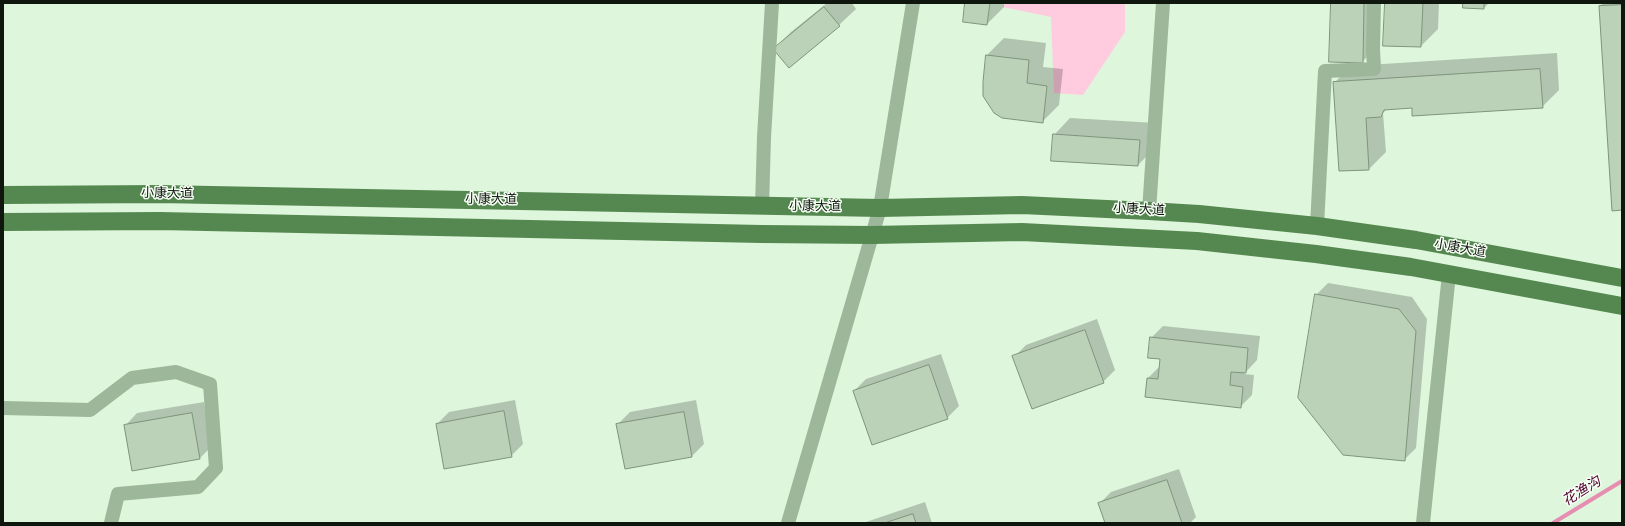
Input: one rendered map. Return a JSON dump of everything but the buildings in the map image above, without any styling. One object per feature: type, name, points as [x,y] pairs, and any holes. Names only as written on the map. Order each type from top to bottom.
[{"type":"main road","name":"小康大道","points":[[3,195],[160,194],[762,207],[880,208],[1022,205],[1149,211],[1199,214],[1317,226],[1416,240],[1622,278]]},
{"type":"main road","name":"小康大道","points":[[3,222],[168,221],[762,234],[872,235],[1022,232],[1197,241],[1316,254],[1449,274],[1622,306]]},
{"type":"street","points":[[762,207],[764,137],[772,8],[783,3]]},
{"type":"street","points":[[788,523],[880,208],[913,3]]},
{"type":"street","points":[[1149,211],[1163,3]]},
{"type":"street","points":[[1317,226],[1325,71],[1374,69],[1374,3]]},
{"type":"street","points":[[1423,523],[1449,274]]},
{"type":"street","points":[[3,408],[90,410],[132,378],[176,372],[210,384],[216,468],[198,488],[118,494],[111,523]]},
{"type":"shaded area","points":[[1005,3],[1125,3],[1125,32],[1083,95],[1054,93],[1051,17],[1003,7]]},
{"type":"waterway","name":"花渔沟","points":[[1553,523],[1622,481]]}]
